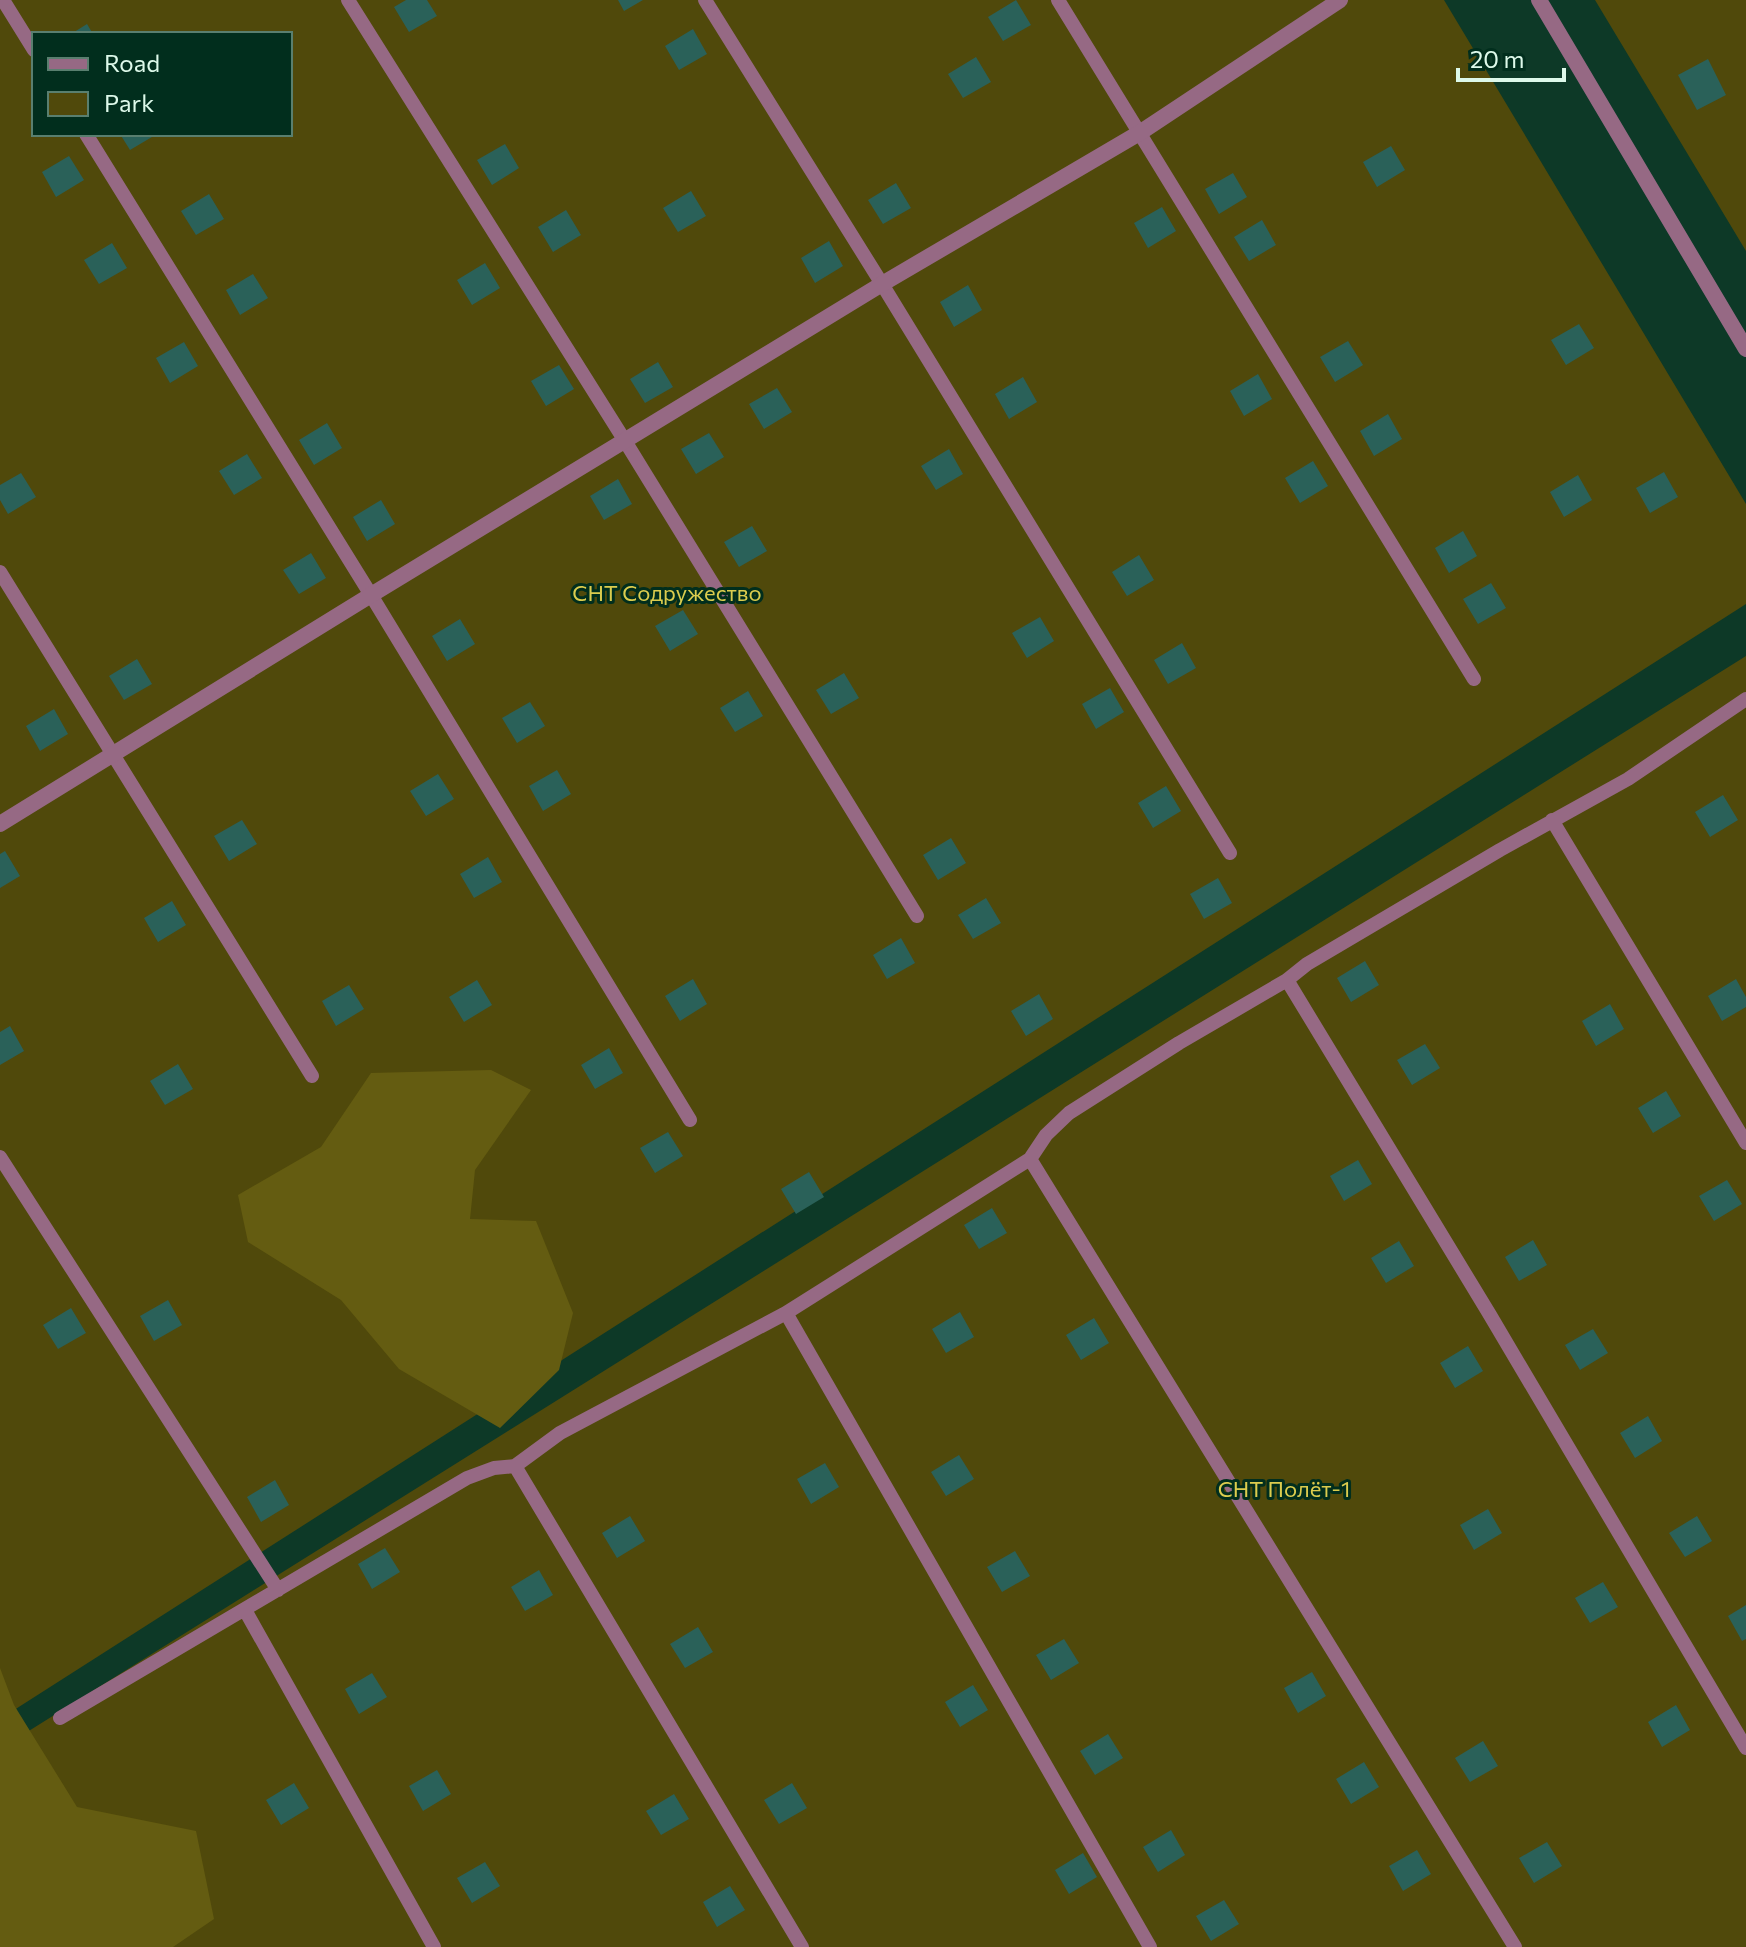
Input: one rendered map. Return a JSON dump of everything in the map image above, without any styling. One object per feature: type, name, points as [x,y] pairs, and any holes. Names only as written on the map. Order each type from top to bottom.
[{"type":"street","points":[[0,824],[882,284],[1141,132],[1340,0]]},
{"type":"street","points":[[1539,0],[1746,349]]},
{"type":"lane","points":[[3,0],[32,47]]},
{"type":"lane","points":[[348,0],[625,441],[917,916]]},
{"type":"lane","points":[[705,0],[1230,853]]},
{"type":"lane","points":[[1058,0],[1474,679]]},
{"type":"lane","points":[[87,136],[690,1120]]},
{"type":"lane","points":[[0,572],[312,1076]]},
{"type":"lane","points":[[60,1718],[467,1478],[494,1468],[515,1466],[560,1433],[786,1313],[1030,1159],[1046,1135],[1069,1113],[1179,1043],[1287,980],[1307,964],[1552,820],[1628,779],[1746,699]]},
{"type":"lane","points":[[1552,820],[1746,1143]]},
{"type":"lane","points":[[1287,980],[1499,1329],[1746,1748]]},
{"type":"lane","points":[[0,1157],[278,1590]]},
{"type":"lane","points":[[1030,1159],[1515,1947]]},
{"type":"lane","points":[[786,1313],[1150,1947]]},
{"type":"lane","points":[[515,1466],[802,1947]]},
{"type":"lane","points":[[245,1610],[434,1947]]},
{"type":"green space","name":"СНТ Содружество","points":[[0,0],[1444,0],[1746,504],[1746,604],[0,1719]]},
{"type":"green space","points":[[1595,0],[1746,0],[1746,251]]},
{"type":"green space","name":"СНТ Полёт-1","points":[[1746,656],[1746,1947],[0,1947],[0,1749]]},
{"type":"shaded area","points":[[491,1070],[531,1090],[475,1170],[470,1219],[536,1221],[573,1313],[559,1370],[500,1428],[399,1369],[341,1300],[248,1242],[238,1195],[321,1147],[371,1073]]},
{"type":"shaded area","points":[[0,1668],[14,1705],[77,1807],[196,1831],[214,1919],[173,1947],[0,1947]]},
{"type":"building","points":[[406,0],[427,0],[437,16],[409,32],[394,7]]},
{"type":"building","points":[[618,0],[643,0],[624,11]]},
{"type":"building","points":[[1016,0],[1031,25],[1003,41],[988,17]]},
{"type":"building","points":[[87,24],[92,32],[74,32]]},
{"type":"building","points":[[693,29],[707,54],[679,70],[665,46]]},
{"type":"building","points":[[976,57],[991,82],[963,98],[948,74]]},
{"type":"building","points":[[1708,59],[1726,95],[1697,110],[1678,75]]},
{"type":"building","points":[[121,136],[154,136],[130,150]]},
{"type":"building","points":[[505,144],[519,168],[492,185],[477,160]]},
{"type":"building","points":[[1391,146],[1405,170],[1377,187],[1363,162]]},
{"type":"building","points":[[69,156],[84,180],[56,197],[42,172]]},
{"type":"building","points":[[1233,173],[1247,197],[1219,214],[1205,189]]},
{"type":"building","points":[[896,183],[911,208],[883,224],[868,200]]},
{"type":"building","points":[[691,191],[706,216],[678,232],[663,208]]},
{"type":"building","points":[[209,194],[224,219],[196,235],[181,211]]},
{"type":"building","points":[[1162,207],[1176,231],[1148,248],[1134,223]]},
{"type":"building","points":[[566,210],[581,235],[553,252],[538,227]]},
{"type":"building","points":[[1262,220],[1276,245],[1249,261],[1234,237]]},
{"type":"building","points":[[829,241],[843,266],[815,283],[801,258]]},
{"type":"building","points":[[112,243],[127,268],[99,284],[84,260]]},
{"type":"building","points":[[485,263],[500,288],[472,305],[457,280]]},
{"type":"building","points":[[253,274],[268,298],[240,315],[226,290]]},
{"type":"building","points":[[968,285],[982,310],[954,327],[940,302]]},
{"type":"building","points":[[1579,324],[1594,348],[1566,365],[1551,340]]},
{"type":"building","points":[[1348,341],[1363,365],[1335,382],[1320,357]]},
{"type":"building","points":[[184,342],[198,366],[170,383],[156,358]]},
{"type":"building","points":[[658,362],[673,387],[645,403],[630,379]]},
{"type":"building","points":[[559,365],[574,389],[546,406],[531,381]]},
{"type":"building","points":[[1258,374],[1272,399],[1244,416],[1230,391]]},
{"type":"building","points":[[1023,377],[1037,402],[1009,419],[995,394]]},
{"type":"building","points":[[777,388],[792,412],[764,429],[749,404]]},
{"type":"building","points":[[1388,414],[1402,439],[1374,456],[1360,431]]},
{"type":"building","points":[[327,423],[342,448],[314,465],[299,440]]},
{"type":"building","points":[[709,433],[724,457],[696,474],[681,449]]},
{"type":"building","points":[[949,449],[963,474],[936,490],[921,466]]},
{"type":"building","points":[[247,454],[262,478],[234,495],[219,471]]},
{"type":"building","points":[[1313,461],[1328,486],[1300,503],[1285,478]]},
{"type":"building","points":[[1664,472],[1678,497],[1650,513],[1636,488]]},
{"type":"building","points":[[21,473],[36,497],[8,514],[0,500],[0,485]]},
{"type":"building","points":[[1578,475],[1592,500],[1564,517],[1550,492]]},
{"type":"building","points":[[618,479],[632,504],[604,520],[590,496]]},
{"type":"building","points":[[381,500],[395,524],[367,541],[353,517]]},
{"type":"building","points":[[752,526],[767,551],[739,567],[724,542]]},
{"type":"building","points":[[1463,531],[1477,556],[1449,573],[1435,548]]},
{"type":"building","points":[[311,553],[326,578],[299,594],[283,570]]},
{"type":"building","points":[[1139,555],[1154,580],[1127,596],[1112,572]]},
{"type":"building","points":[[1491,583],[1506,608],[1478,624],[1463,599]]},
{"type":"building","points":[[683,610],[698,634],[670,651],[655,626]]},
{"type":"building","points":[[1040,617],[1054,641],[1027,658],[1012,633]]},
{"type":"building","points":[[460,619],[475,644],[447,661],[432,636]]},
{"type":"building","points":[[1182,643],[1196,668],[1168,684],[1154,660]]},
{"type":"building","points":[[137,659],[152,684],[124,700],[109,676]]},
{"type":"building","points":[[844,673],[859,698],[831,714],[816,690]]},
{"type":"building","points":[[1110,688],[1124,712],[1096,729],[1082,704]]},
{"type":"building","points":[[748,691],[763,716],[735,732],[720,708]]},
{"type":"building","points":[[530,702],[545,726],[517,743],[502,718]]},
{"type":"building","points":[[54,709],[68,734],[40,751],[26,726]]},
{"type":"building","points":[[557,770],[571,794],[543,811],[529,786]]},
{"type":"building","points":[[438,774],[454,799],[426,816],[410,791]]},
{"type":"building","points":[[1166,786],[1181,811],[1153,828],[1138,803]]},
{"type":"building","points":[[1723,795],[1738,820],[1710,837],[1695,812]]},
{"type":"building","points":[[242,820],[257,844],[229,861],[214,836]]},
{"type":"building","points":[[951,838],[966,863],[938,880],[923,855]]},
{"type":"building","points":[[5,851],[20,876],[0,888],[0,854]]},
{"type":"building","points":[[488,857],[502,882],[474,898],[460,874]]},
{"type":"building","points":[[1218,878],[1232,903],[1204,919],[1190,894]]},
{"type":"building","points":[[986,898],[1001,923],[973,939],[958,915]]},
{"type":"building","points":[[172,901],[186,925],[158,942],[144,918]]},
{"type":"building","points":[[901,938],[915,963],[887,979],[873,955]]},
{"type":"building","points":[[1365,961],[1379,985],[1351,1002],[1337,978]]},
{"type":"building","points":[[693,979],[707,1004],[680,1021],[665,996]]},
{"type":"building","points":[[1736,979],[1746,997],[1746,1007],[1722,1021],[1708,996]]},
{"type":"building","points":[[477,980],[492,1005],[464,1022],[449,997]]},
{"type":"building","points":[[349,985],[364,1009],[336,1026],[322,1001]]},
{"type":"building","points":[[1039,994],[1053,1019],[1026,1036],[1011,1011]]},
{"type":"building","points":[[1610,1004],[1624,1029],[1596,1046],[1582,1021]]},
{"type":"building","points":[[10,1026],[24,1051],[0,1065],[0,1032]]},
{"type":"building","points":[[1425,1044],[1440,1068],[1412,1085],[1397,1060]]},
{"type":"building","points":[[609,1048],[623,1073],[595,1089],[581,1065]]},
{"type":"building","points":[[178,1064],[193,1089],[165,1105],[150,1081]]},
{"type":"building","points":[[1666,1091],[1681,1116],[1653,1133],[1638,1108]]},
{"type":"building","points":[[668,1132],[683,1156],[655,1173],[640,1148]]},
{"type":"building","points":[[1358,1160],[1372,1184],[1344,1201],[1330,1176]]},
{"type":"building","points":[[809,1172],[824,1197],[796,1214],[781,1189]]},
{"type":"building","points":[[1727,1180],[1742,1204],[1714,1221],[1699,1196]]},
{"type":"building","points":[[992,1208],[1007,1233],[979,1249],[964,1225]]},
{"type":"building","points":[[1533,1240],[1547,1265],[1519,1281],[1505,1257]]},
{"type":"building","points":[[1399,1241],[1414,1266],[1386,1283],[1371,1258]]},
{"type":"building","points":[[168,1300],[182,1325],[154,1341],[140,1316]]},
{"type":"building","points":[[71,1308],[86,1333],[58,1349],[43,1325]]},
{"type":"building","points":[[960,1312],[974,1337],[946,1353],[932,1329]]},
{"type":"building","points":[[1094,1318],[1109,1343],[1081,1360],[1066,1335]]},
{"type":"building","points":[[1593,1329],[1608,1353],[1580,1370],[1565,1345]]},
{"type":"building","points":[[1468,1346],[1483,1371],[1455,1388],[1440,1363]]},
{"type":"building","points":[[1648,1416],[1662,1441],[1635,1458],[1620,1433]]},
{"type":"building","points":[[959,1455],[974,1479],[946,1496],[931,1472]]},
{"type":"building","points":[[825,1463],[839,1487],[811,1504],[797,1479]]},
{"type":"building","points":[[275,1480],[289,1505],[261,1522],[247,1497]]},
{"type":"building","points":[[1488,1509],[1502,1533],[1474,1550],[1460,1525]]},
{"type":"building","points":[[630,1516],[645,1541],[617,1558],[602,1533]]},
{"type":"building","points":[[1697,1516],[1712,1541],[1685,1557],[1669,1533]]},
{"type":"building","points":[[385,1548],[400,1572],[372,1589],[358,1564]]},
{"type":"building","points":[[1015,1551],[1030,1576],[1002,1592],[987,1567]]},
{"type":"building","points":[[539,1570],[553,1595],[525,1611],[511,1587]]},
{"type":"building","points":[[1603,1582],[1618,1607],[1590,1623],[1575,1598]]},
{"type":"building","points":[[1746,1605],[1746,1639],[1742,1641],[1728,1616]]},
{"type":"building","points":[[698,1627],[713,1652],[685,1668],[670,1644]]},
{"type":"building","points":[[1064,1639],[1079,1663],[1051,1680],[1036,1655]]},
{"type":"building","points":[[1312,1672],[1326,1696],[1298,1713],[1284,1688]]},
{"type":"building","points":[[372,1673],[387,1697],[359,1714],[345,1689]]},
{"type":"building","points":[[973,1685],[988,1710],[960,1727],[945,1702]]},
{"type":"building","points":[[1676,1705],[1690,1730],[1662,1747],[1648,1722]]},
{"type":"building","points":[[1108,1734],[1123,1758],[1095,1775],[1080,1751]]},
{"type":"building","points":[[1483,1741],[1498,1766],[1470,1782],[1455,1758]]},
{"type":"building","points":[[1364,1762],[1379,1787],[1351,1804],[1336,1779]]},
{"type":"building","points":[[437,1770],[451,1794],[423,1811],[409,1786]]},
{"type":"building","points":[[294,1783],[309,1808],[281,1825],[266,1800]]},
{"type":"building","points":[[792,1783],[807,1808],[779,1824],[764,1800]]},
{"type":"building","points":[[674,1794],[689,1819],[661,1835],[646,1811]]},
{"type":"building","points":[[1171,1830],[1185,1855],[1158,1872],[1143,1847]]},
{"type":"building","points":[[1547,1842],[1562,1866],[1534,1883],[1519,1858]]},
{"type":"building","points":[[1417,1850],[1431,1874],[1403,1891],[1389,1866]]},
{"type":"building","points":[[1083,1853],[1097,1877],[1069,1894],[1055,1870]]},
{"type":"building","points":[[485,1862],[500,1886],[472,1903],[457,1878]]},
{"type":"building","points":[[730,1886],[745,1910],[717,1927],[703,1902]]},
{"type":"building","points":[[1224,1900],[1239,1924],[1211,1941],[1196,1916]]}]
